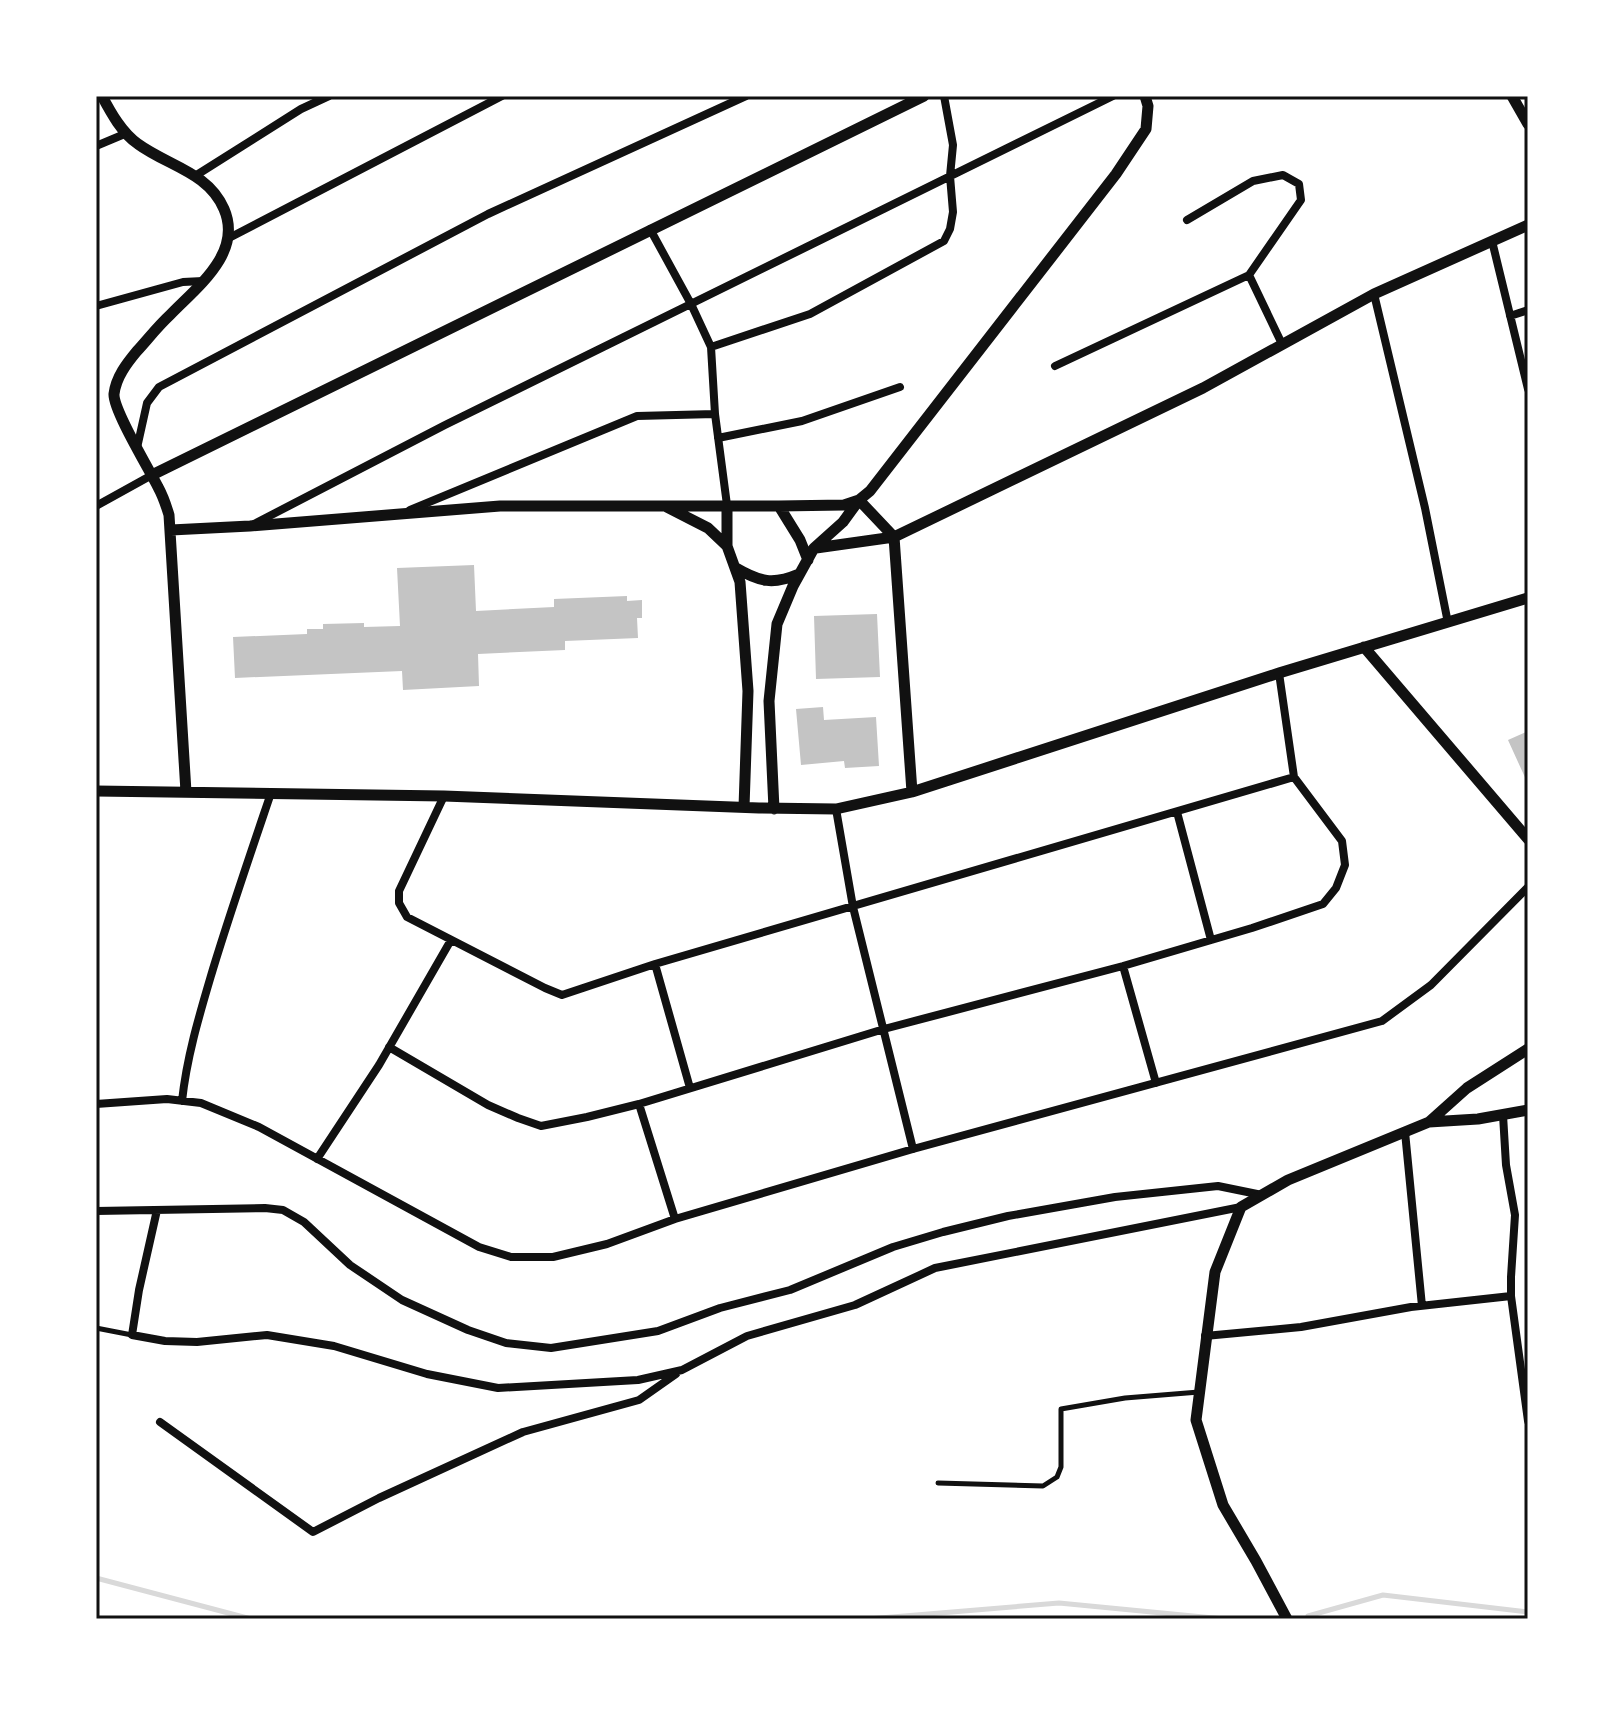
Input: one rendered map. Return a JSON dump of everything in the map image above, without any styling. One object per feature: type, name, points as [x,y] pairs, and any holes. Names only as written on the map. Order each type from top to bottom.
[{"type":"street","points":[[102,96],[138,144],[206,184],[217,196],[229,222],[229,238],[217,265],[130,360],[117,383],[114,397],[165,501],[171,530],[186,792]]},
{"type":"street","points":[[195,176],[301,109],[329,96]]},
{"type":"street","points":[[229,238],[502,96]]},
{"type":"street","points":[[137,448],[147,403],[159,387],[488,214],[746,96]]},
{"type":"street","points":[[96,506],[152,475],[924,96]]},
{"type":"street","points":[[711,347],[810,314],[944,241],[953,212],[950,176],[953,145],[944,96]]},
{"type":"street","points":[[250,526],[445,425],[1113,96]]},
{"type":"street","points":[[774,809],[769,701],[777,624],[799,574],[811,554],[870,491],[1116,174],[1146,129],[1148,106],[1145,96]]},
{"type":"street","points":[[1512,96],[1528,124]]},
{"type":"street","points":[[96,146],[127,133]]},
{"type":"street","points":[[1055,366],[1249,275],[1301,200],[1299,184],[1283,175],[1253,181],[1187,220]]},
{"type":"street","points":[[811,554],[894,537],[1203,388],[1374,294],[1528,225]]},
{"type":"street","points":[[650,229],[711,347],[715,414],[727,505],[727,546],[740,582],[748,691],[744,807]]},
{"type":"street","points":[[1492,241],[1528,389]]},
{"type":"street","points":[[1249,275],[1282,344]]},
{"type":"street","points":[[96,306],[183,282],[203,281]]},
{"type":"street","points":[[1374,294],[1425,508],[1448,623]]},
{"type":"street","points":[[1510,316],[1528,310]]},
{"type":"street","points":[[718,438],[802,421],[900,387]]},
{"type":"street","points":[[402,514],[637,416],[715,414]]},
{"type":"street","points":[[171,530],[500,506],[844,505],[859,500]]},
{"type":"street","points":[[859,500],[894,537],[912,792]]},
{"type":"street","points":[[663,505],[708,528],[727,546]]},
{"type":"street","points":[[779,506],[811,554]]},
{"type":"street","points":[[735,568],[750,577],[770,582],[783,581],[799,574]]},
{"type":"street","points":[[96,791],[444,796],[836,809],[912,792],[1279,673],[1528,598]]},
{"type":"street","points":[[1364,647],[1528,839]]},
{"type":"street","points":[[389,1047],[488,1105],[541,1126],[639,1104],[884,1029],[1123,966],[1323,904],[1336,888],[1345,865],[1342,841],[1294,777],[1279,673]]},
{"type":"street","points":[[444,796],[399,891],[399,903],[407,917],[562,995],[655,964],[1294,777]]},
{"type":"street","points":[[182,1101],[185,1069],[198,1019],[271,793]]},
{"type":"street","points":[[836,809],[853,907],[913,1149]]},
{"type":"street","points":[[1177,812],[1211,940]]},
{"type":"street","points":[[96,1104],[167,1099],[201,1103],[259,1127],[479,1247],[511,1257],[553,1257],[607,1244],[675,1219],[913,1149],[1382,1021],[1431,985],[1528,887]]},
{"type":"street","points":[[317,1159],[389,1047],[451,940]]},
{"type":"street","points":[[655,964],[690,1088]]},
{"type":"street","points":[[1123,966],[1156,1083]]},
{"type":"street","points":[[1429,1122],[1467,1088],[1528,1049]]},
{"type":"street","points":[[639,1104],[675,1219]]},
{"type":"street","points":[[160,1422],[313,1532],[523,1432],[639,1400],[682,1370],[747,1336],[855,1305],[935,1268],[1241,1207],[1288,1180],[1429,1122],[1478,1119],[1528,1110]]},
{"type":"street","points":[[1503,1115],[1506,1165],[1515,1215],[1511,1296],[1528,1421]]},
{"type":"street","points":[[1405,1132],[1422,1306]]},
{"type":"street","points":[[96,1211],[283,1210],[304,1222],[350,1265],[402,1300],[468,1330],[506,1343],[551,1348],[658,1331],[720,1308],[790,1290],[893,1247],[1008,1216],[1115,1197],[1218,1186],[1262,1195]]},
{"type":"street","points":[[1241,1207],[1215,1272],[1196,1420],[1223,1505],[1287,1619]]},
{"type":"street","points":[[157,1210],[132,1335],[165,1341],[197,1342],[267,1335],[334,1346],[427,1374],[498,1388],[638,1380],[682,1370]]},
{"type":"street","points":[[1205,1336],[1301,1327],[1422,1306],[1511,1296]]},
{"type":"lane","points":[[96,1328],[132,1335]]},
{"type":"lane","points":[[938,1483],[1043,1486],[1057,1477],[1061,1467],[1061,1409],[1125,1398],[1199,1392]]},
{"type":"building","points":[[474,565],[476,611],[554,607],[554,599],[627,596],[627,601],[642,600],[642,618],[637,618],[638,638],[565,641],[565,650],[478,654],[479,686],[403,690],[402,671],[235,678],[233,637],[307,634],[307,629],[323,629],[323,624],[400,626],[397,568]]},
{"type":"building","points":[[877,614],[880,677],[816,679],[814,616]]},
{"type":"building","points":[[823,707],[824,720],[876,717],[879,766],[845,768],[844,761],[801,765],[796,709]]},
{"type":"building","points":[[1528,731],[1528,784],[1508,740]]},
{"type":"waterway","points":[[96,1578],[251,1619]]},
{"type":"waterway","points":[[1308,1616],[1383,1595],[1528,1612]]},
{"type":"waterway","points":[[868,1619],[1059,1603],[1224,1619]]}]
